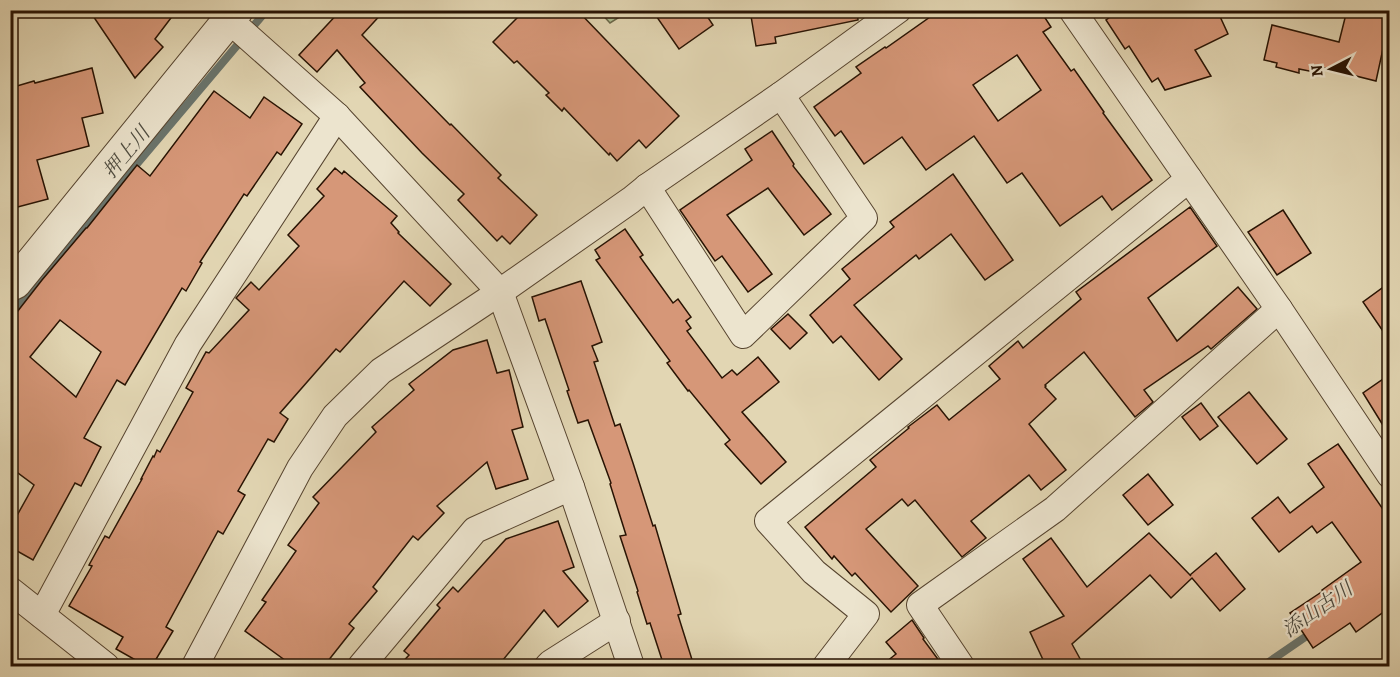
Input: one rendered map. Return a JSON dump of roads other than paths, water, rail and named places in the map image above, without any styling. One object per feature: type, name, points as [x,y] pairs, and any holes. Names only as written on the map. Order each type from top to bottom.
[{"type":"street","points":[[195,666],[300,468],[335,416],[381,371],[500,292],[898,10]]},
{"type":"street","points":[[1071,10],[1279,309],[1389,475]]},
{"type":"street","points":[[12,284],[234,13],[337,116],[500,292],[571,487],[631,666]]},
{"type":"street","points":[[647,187],[743,335],[864,218],[781,95]]},
{"type":"street","points":[[42,615],[188,344],[337,116]]},
{"type":"street","points":[[826,666],[866,614],[814,572],[768,521],[1189,179]]},
{"type":"street","points":[[962,666],[920,605],[1055,509],[1279,309]]},
{"type":"street","points":[[361,666],[475,530],[571,487]]},
{"type":"street","points":[[10,590],[106,666]]},
{"type":"street","points":[[548,666],[617,621]]},
{"type":"waterway","name":"押上川","points":[[10,314],[267,10]]},
{"type":"waterway","name":"添山古川","points":[[1263,666],[1314,631]]}]
